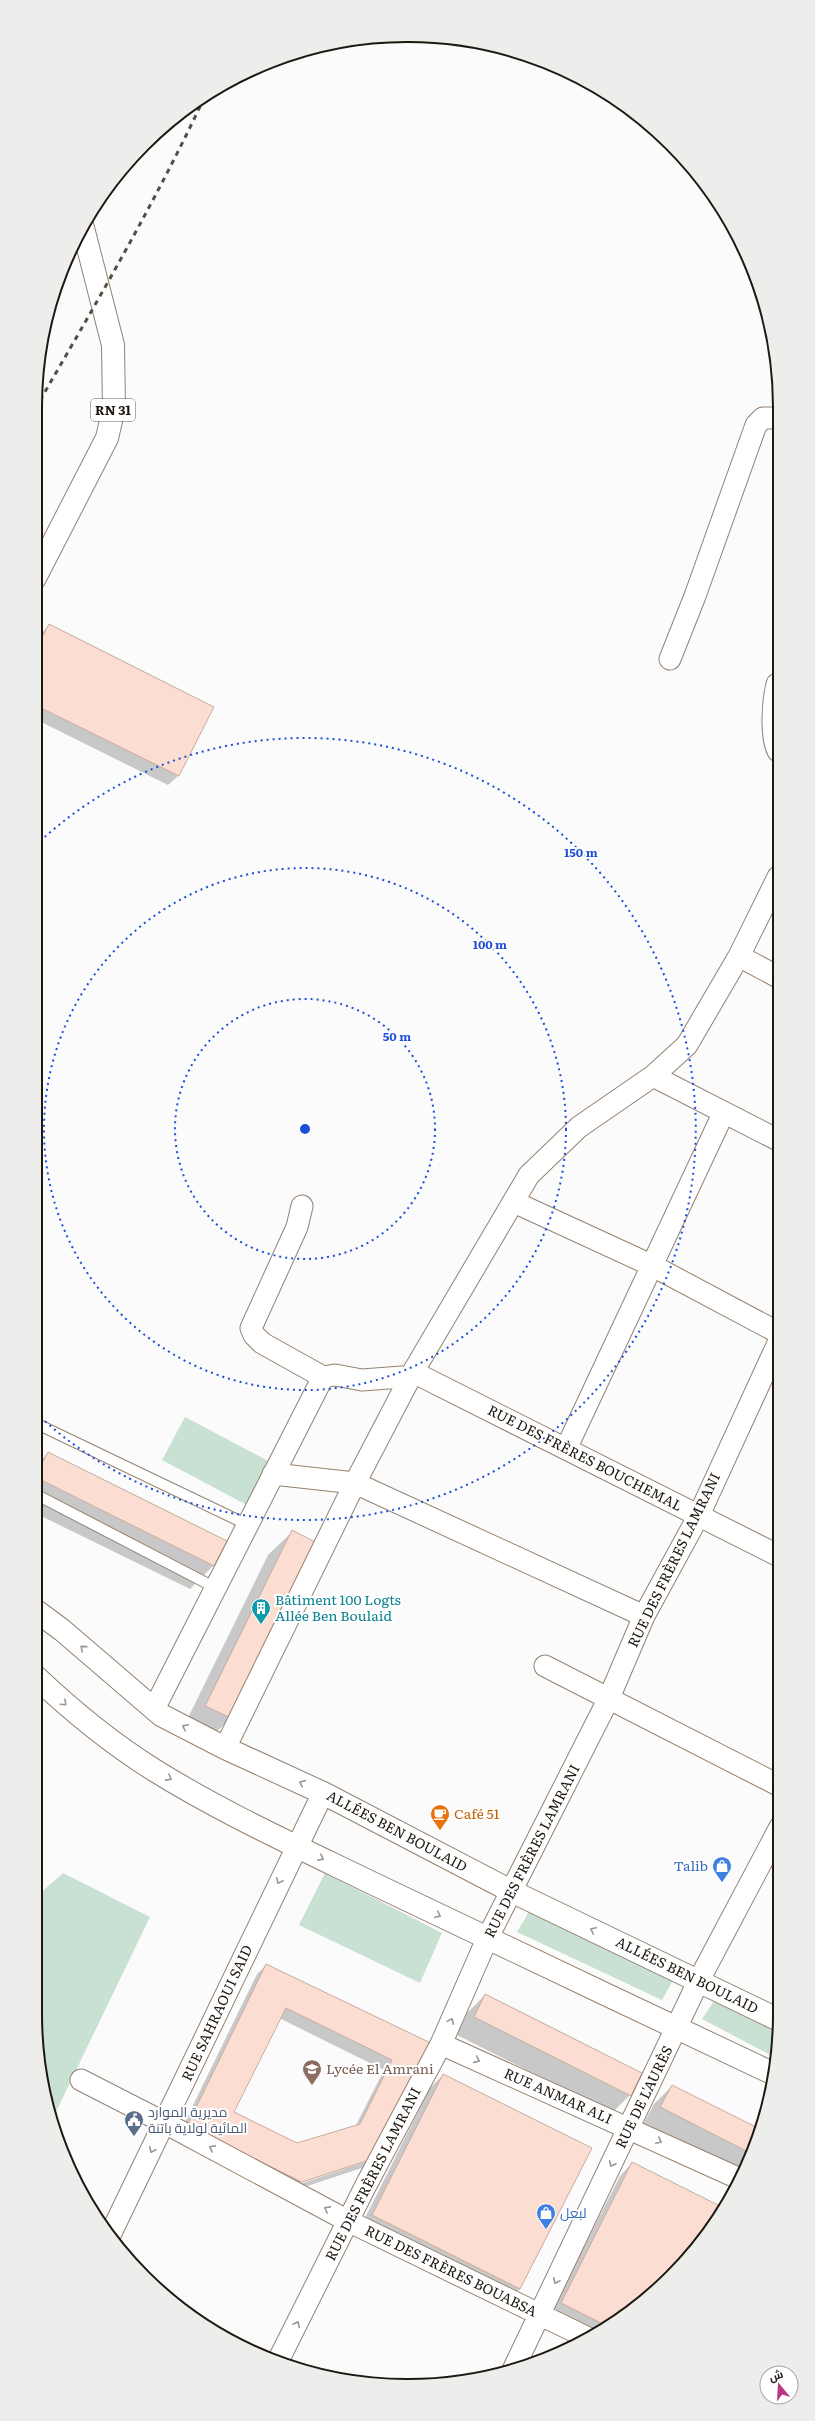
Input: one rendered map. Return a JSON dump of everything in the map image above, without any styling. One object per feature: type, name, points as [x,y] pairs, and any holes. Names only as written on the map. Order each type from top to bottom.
[{"type":"main road","name":"RN 31","points":[[42,564],[106,438],[114,408],[114,345],[85,236]]},
{"type":"main road","name":"ALLÉES BEN BOULAID","points":[[42,1615],[62,1630],[161,1715],[225,1748],[323,1793],[511,1891],[699,1980],[773,2017]]},
{"type":"main road","points":[[42,1682],[72,1710],[116,1744],[156,1771],[296,1846],[487,1939],[768,2071]]},
{"type":"street","points":[[670,659],[695,596],[756,425],[764,418],[773,418]]},
{"type":"street","points":[[225,1748],[407,1374],[514,1202],[529,1175],[579,1127],[652,1076],[687,1045],[739,956],[773,887]]},
{"type":"street","points":[[739,956],[773,974]]},
{"type":"street","points":[[652,1076],[723,1114],[773,1138]]},
{"type":"street","points":[[566,1449],[723,1114]]},
{"type":"street","points":[[514,1202],[653,1266],[773,1330]]},
{"type":"street","points":[[302,1206],[297,1227],[251,1328],[254,1336],[262,1343],[323,1377],[335,1375],[362,1380],[407,1374]]},
{"type":"street","name":"RUE DES FRÈRES LAMRANI","points":[[280,2356],[348,2221],[441,2044],[487,1939],[609,1698],[644,1616],[699,1515],[773,1354]]},
{"type":"street","name":"RUE DES FRÈRES BOUCHEMAL","points":[[407,1374],[566,1449],[773,1553]]},
{"type":"street","points":[[154,1709],[323,1377]]},
{"type":"street","points":[[273,1474],[355,1483],[644,1616]]},
{"type":"street","points":[[545,1666],[773,1782]]},
{"type":"street","name":"RUE SAHRAOUI SAID","points":[[113,2229],[165,2123],[296,1846],[323,1793]]},
{"type":"street","name":"RUE DE L'AURÈS","points":[[517,2363],[699,1980],[773,1840]]},
{"type":"street","name":"RUE ANMAR ALI","points":[[441,2044],[629,2127],[734,2176]]},
{"type":"street","name":"RUE DES FRÈRES BOUABSA","points":[[81,2080],[165,2123],[348,2221],[581,2335]]},
{"type":"lane","points":[[42,1426],[248,1525]]},
{"type":"lane","points":[[42,1498],[216,1588]]},
{"type":"green space","points":[[185,1417],[270,1462],[247,1505],[162,1460]]},
{"type":"green space","points":[[63,1873],[150,1917],[55,2113],[45,2061],[43,2037],[42,1892]]},
{"type":"green space","points":[[325,1873],[442,1933],[420,1983],[299,1925]]},
{"type":"green space","points":[[530,1910],[676,1975],[662,2000],[517,1932]]},
{"type":"green space","points":[[716,1998],[772,2027],[770,2055],[702,2019]]},
{"type":"building","points":[[49,624],[214,707],[179,776],[42,708],[42,638]]},
{"type":"building","points":[[48,1452],[227,1541],[214,1566],[42,1480],[42,1464]]},
{"type":"building","name":"Bâtiment 100 Logts Allée Ben Boulaid","points":[[292,1530],[317,1543],[231,1718],[205,1706]]},
{"type":"building","name":"Lycée El Amrani","points":[[266,1964],[437,2046],[384,2155],[302,2182],[187,2126]],"holes":[[[286,2008],[392,2060],[360,2124],[297,2143],[234,2112]]]},
{"type":"building","points":[[485,1994],[642,2073],[631,2096],[474,2017]]},
{"type":"building","points":[[443,2074],[592,2148],[520,2289],[372,2215]]},
{"type":"building","points":[[672,2085],[755,2127],[746,2151],[660,2107]]},
{"type":"building","points":[[632,2162],[718,2205],[697,2236],[666,2272],[611,2317],[601,2323],[561,2303]]},
{"type":"railway","points":[[42,396],[145,215],[200,107]]},
{"type":"place","name":"Bâtiment 100 Logts Allée Ben Boulaid","points":[[261,1625]]},
{"type":"place","name":"Café 51","points":[[440,1831]]},
{"type":"place","name":"Talib","points":[[722,1883]]},
{"type":"place","name":"Lycée El Amrani","points":[[312,2086]]},
{"type":"place","name":"مديرية الموارد المائية لولاية باتنة","points":[[134,2137]]},
{"type":"place","name":"لبعل","points":[[546,2230]]}]
